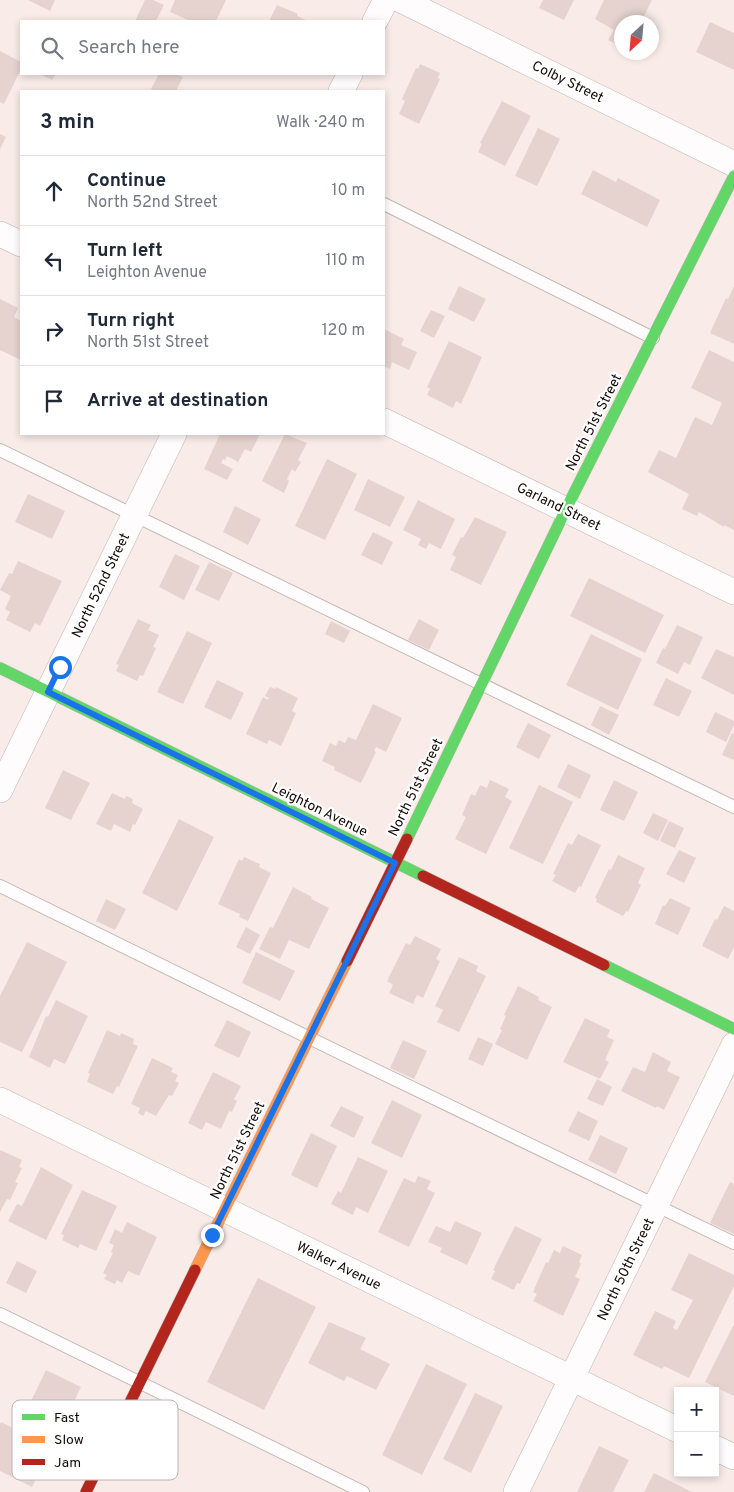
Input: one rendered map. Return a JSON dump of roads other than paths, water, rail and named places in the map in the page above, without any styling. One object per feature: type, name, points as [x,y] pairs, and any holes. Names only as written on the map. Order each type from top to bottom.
[{"type":"street","points":[[376,20],[386,0]]},
{"type":"street","name":"Colby Street","points":[[402,0],[734,164]]},
{"type":"street","points":[[342,90],[349,75]]},
{"type":"street","name":"North 51st Street","points":[[132,1400],[566,509],[734,176]]},
{"type":"street","points":[[0,234],[20,244]]},
{"type":"street","name":"Garland Street","points":[[385,421],[734,592]]},
{"type":"street","name":"North 52nd Street","points":[[0,790],[174,435]]},
{"type":"street","name":"Leighton Avenue","points":[[0,668],[734,1029]]},
{"type":"street","name":"North 50th Street","points":[[516,1492],[734,1045]]},
{"type":"street","name":"Walker Avenue","points":[[0,1100],[674,1428]]},
{"type":"street","points":[[719,1450],[734,1457]]},
{"type":"street","name":"North 51st Street","points":[[86,1492],[92,1480]]},
{"type":"lane","points":[[385,204],[653,338]]},
{"type":"lane","points":[[0,450],[734,807]]},
{"type":"lane","points":[[0,886],[308,1038],[734,1243]]},
{"type":"lane","points":[[0,1314],[177,1400]]},
{"type":"lane","points":[[178,1400],[363,1492]]}]
